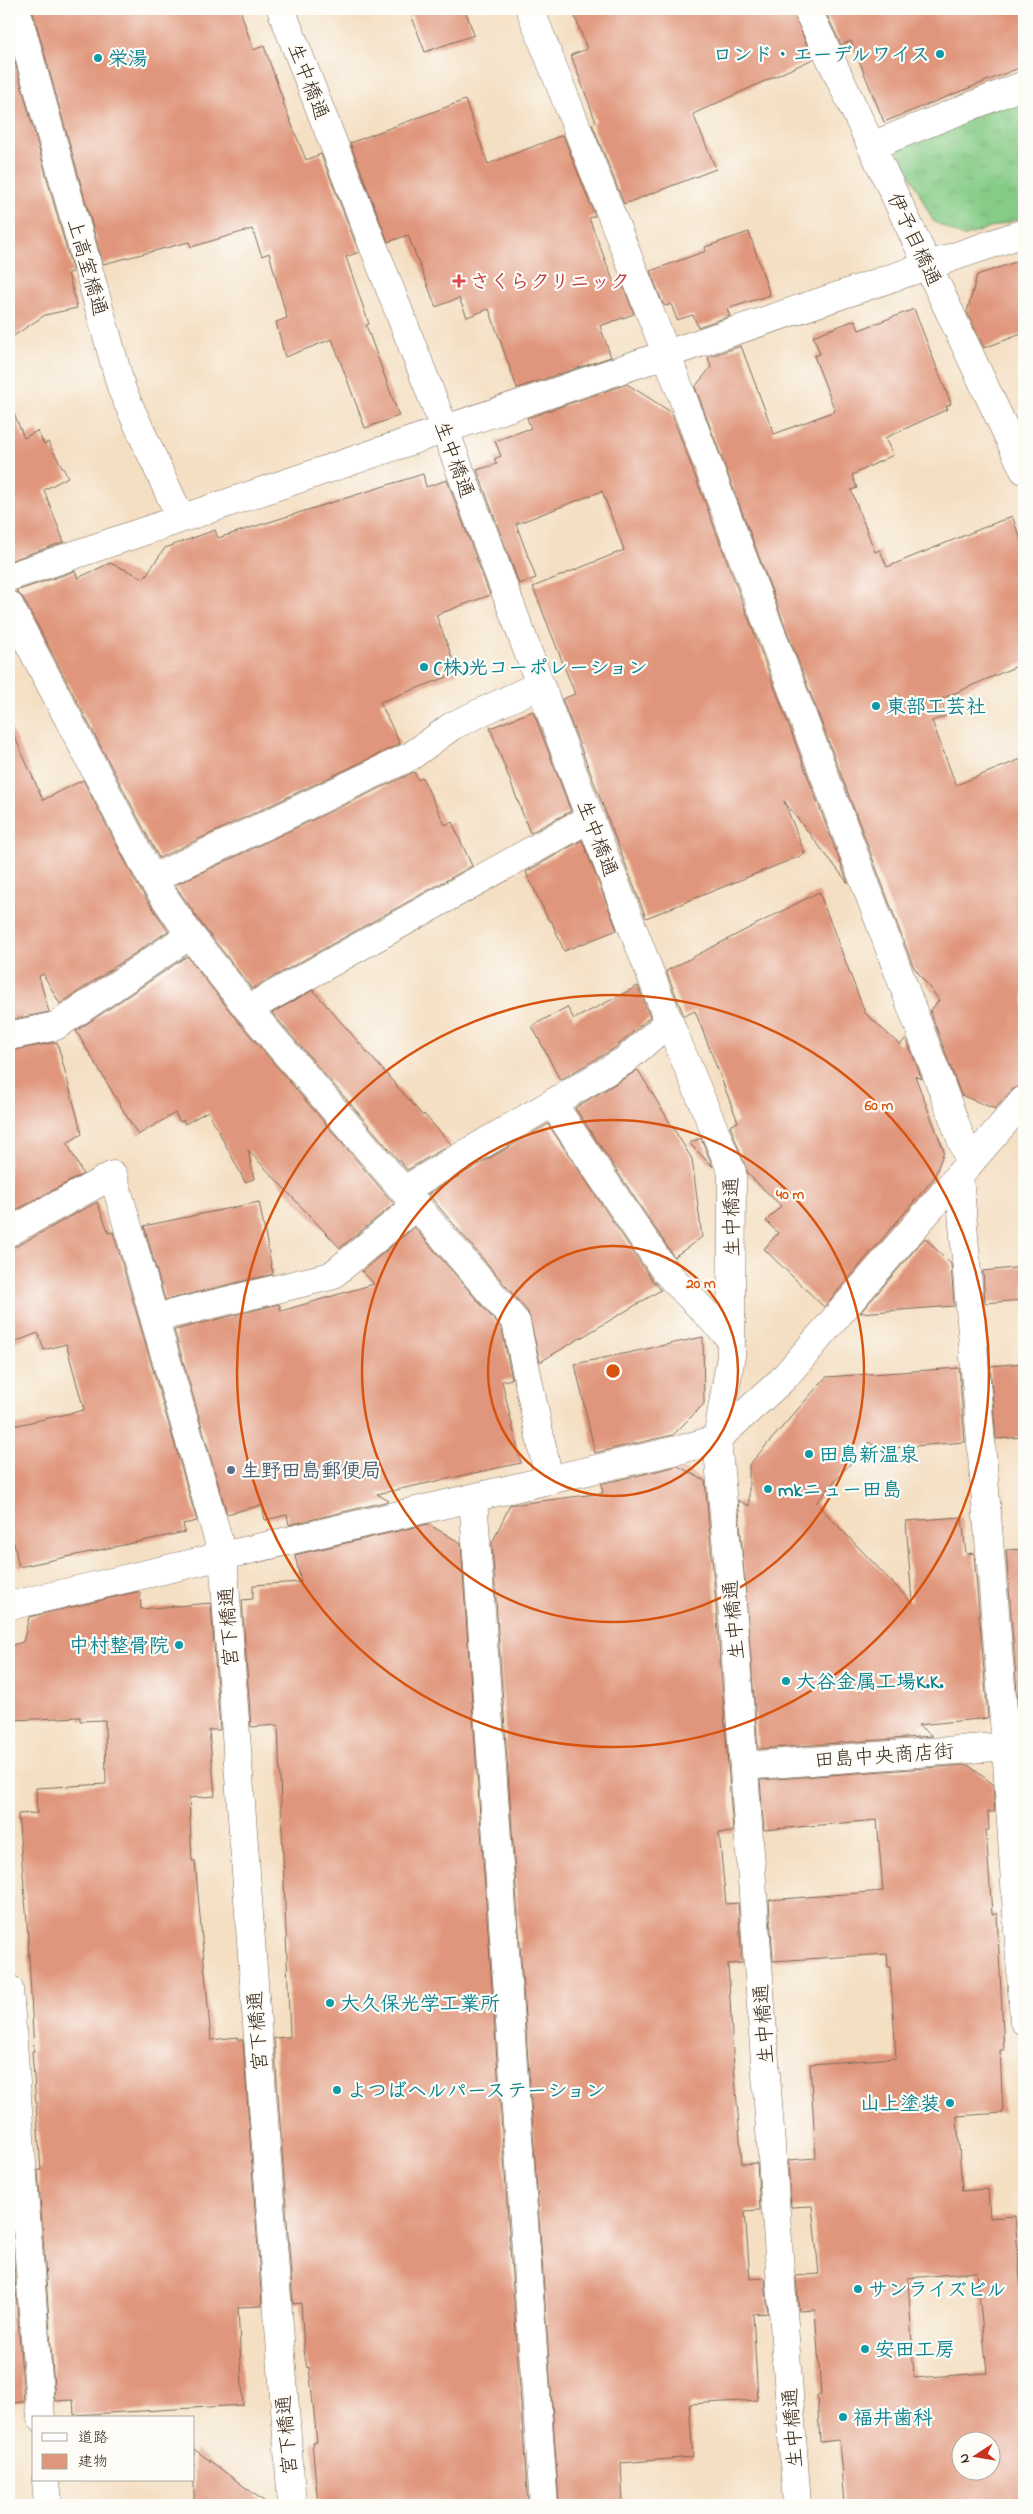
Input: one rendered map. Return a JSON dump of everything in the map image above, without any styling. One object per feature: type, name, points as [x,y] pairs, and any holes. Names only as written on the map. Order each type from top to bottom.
[{"type":"street","name":"上高室橋通","points":[[16,9],[122,390],[180,517]]},
{"type":"street","name":"生中橋通","points":[[281,9],[444,430],[539,685],[669,1022],[732,1172],[731,1356],[717,1439],[732,1603],[797,2505]]},
{"type":"street","points":[[530,9],[666,352],[964,1169],[1015,1745],[1024,2020]]},
{"type":"street","name":"伊予目橋通","points":[[807,9],[1024,470]]},
{"type":"street","points":[[871,146],[1024,85]]},
{"type":"street","points":[[9,576],[180,517],[444,430],[666,352],[928,267],[1024,233]]},
{"type":"street","points":[[9,604],[152,879],[190,935],[248,1010],[516,1322],[549,1480]]},
{"type":"street","points":[[152,879],[411,756],[452,726],[539,685]]},
{"type":"street","points":[[248,1010],[590,818]]},
{"type":"street","points":[[9,1036],[56,1026],[190,935]]},
{"type":"street","points":[[155,1318],[331,1276],[411,1198],[553,1104],[624,1061],[669,1022]]},
{"type":"street","points":[[9,1606],[717,1439],[782,1380],[1024,1100]]},
{"type":"street","points":[[553,1104],[665,1272],[731,1339]]},
{"type":"street","name":"宮下橋通","points":[[9,1232],[113,1175],[223,1556],[292,2505]]},
{"type":"street","points":[[473,1498],[544,2505]]},
{"type":"street","name":"田島中央商店街","points":[[744,1766],[1015,1745]]},
{"type":"street","points":[[9,1989],[41,2416]]},
{"type":"street","points":[[46,2482],[48,2505]]},
{"type":"green space","points":[[1024,95],[1024,217],[963,237],[933,221],[897,148]]},
{"type":"building","points":[[32,9],[240,9],[253,50],[264,46],[282,100],[306,160],[321,154],[359,252],[346,257],[369,324],[366,325],[399,416],[365,428],[332,339],[285,357],[276,322],[287,318],[269,253],[262,256],[252,229],[191,247],[189,242],[103,264]]},
{"type":"building","points":[[409,9],[465,9],[474,35],[425,52]]},
{"type":"building","points":[[572,9],[792,9],[813,59],[693,114],[716,169],[624,204],[592,124],[596,122],[571,55],[587,49]]},
{"type":"building","name":"ロンド・エーデルワイス","points":[[824,9],[1024,9],[1024,66],[884,122],[851,41],[841,45]]},
{"type":"building","points":[[9,41],[73,272],[68,273],[77,308],[45,315],[9,339]]},
{"type":"building","points":[[465,100],[488,164],[563,135],[595,216],[589,218],[614,283],[621,281],[634,314],[600,326],[611,357],[517,388],[489,309],[467,317],[459,298],[436,307],[408,235],[388,242],[350,143]]},
{"type":"building","points":[[749,232],[770,295],[727,309],[730,316],[698,327],[693,315],[677,320],[671,304],[666,306],[663,304],[650,271],[706,251],[705,247]]},
{"type":"building","points":[[1024,259],[1024,333],[984,348],[967,312],[977,275]]},
{"type":"building","points":[[914,309],[951,404],[946,407],[948,409],[885,438],[893,455],[852,475],[857,488],[851,490],[875,552],[880,550],[887,567],[1012,516],[1024,548],[1024,663],[941,699],[946,716],[932,721],[956,785],[1024,758],[1024,1085],[1013,1089],[995,1109],[961,1095],[930,1011],[939,1000],[913,966],[695,387],[711,367],[708,357],[741,346],[774,434],[835,411],[814,356],[820,354],[813,336],[855,320],[859,330]]},
{"type":"building","points":[[627,384],[671,412],[848,883],[784,801],[805,854],[646,918],[562,699],[575,694],[533,587],[624,550],[602,491],[516,524],[536,578],[519,584],[477,470],[497,464],[494,459],[501,456],[495,441],[531,428],[527,418]]},
{"type":"building","points":[[11,406],[24,438],[37,431],[44,444],[48,442],[68,477],[44,490],[64,542],[9,561],[9,407]]},
{"type":"building","points":[[423,474],[426,487],[447,480],[490,595],[436,615],[458,673],[380,702],[400,744],[159,858],[23,598],[16,591],[75,571],[78,578],[110,563],[144,578],[165,548],[215,530],[218,538]]},
{"type":"building","points":[[533,711],[571,811],[530,833],[490,728]]},
{"type":"building","points":[[9,724],[43,800],[83,780],[138,886],[168,931],[60,1004],[43,974],[39,976],[49,1012],[9,1020]]},
{"type":"building","points":[[414,772],[418,780],[422,777],[445,825],[452,822],[472,866],[252,989],[203,926],[175,885]]},
{"type":"building","points":[[582,840],[617,930],[564,951],[551,920],[549,921],[526,872]]},
{"type":"building","points":[[819,892],[865,1013],[900,1045],[906,1038],[922,1079],[915,1076],[944,1151],[934,1178],[824,1307],[764,1249],[778,1233],[766,1221],[781,1206],[748,1174],[730,1126],[738,1122],[695,1011],[684,1016],[666,971]]},
{"type":"building","points":[[187,956],[236,1019],[394,1204],[340,1248],[248,1150],[254,1179],[245,1182],[208,1111],[185,1124],[183,1120],[180,1122],[175,1113],[138,1135],[76,1031]]},
{"type":"building","points":[[638,986],[650,1017],[615,1048],[560,1080],[532,1026],[567,1007],[574,1019]]},
{"type":"building","points":[[313,990],[423,1116],[424,1114],[451,1144],[407,1170],[272,1013]]},
{"type":"building","points":[[57,1042],[82,1134],[67,1143],[83,1174],[9,1214],[9,1051]]},
{"type":"building","points":[[638,1070],[692,1159],[702,1237],[674,1257],[575,1108]]},
{"type":"building","points":[[548,1124],[652,1280],[661,1290],[540,1362],[528,1312],[428,1194]]},
{"type":"building","points":[[701,1138],[713,1167],[689,1143]]},
{"type":"building","points":[[97,1202],[109,1233],[113,1232],[197,1521],[183,1524],[185,1532],[19,1567],[9,1519],[9,1427],[84,1410],[66,1344],[44,1350],[38,1333],[9,1344],[9,1248],[17,1246]]},
{"type":"building","points":[[259,1202],[273,1274],[165,1300],[144,1226]]},
{"type":"building","points":[[414,1227],[502,1329],[512,1379],[502,1381],[521,1463],[377,1494],[389,1501],[289,1525],[287,1515],[265,1520],[262,1505],[227,1514],[174,1330],[279,1304],[281,1311],[374,1284],[362,1271]]},
{"type":"building","points":[[925,1238],[951,1264],[954,1306],[860,1313]]},
{"type":"building","points":[[1024,1267],[1024,1300],[985,1303],[983,1271]]},
{"type":"building","points":[[703,1337],[704,1404],[673,1435],[595,1453],[575,1364]]},
{"type":"building","points":[[1024,1363],[1024,1437],[996,1439],[990,1366]]},
{"type":"building","points":[[959,1368],[965,1442],[878,1449],[869,1442],[816,1503],[912,1603],[906,1521],[962,1517],[966,1554],[974,1553],[988,1718],[918,1725],[932,1736],[758,1749],[738,1500],[749,1506],[749,1465],[826,1377]]},
{"type":"building","points":[[678,1466],[705,1481],[733,1832],[719,1833],[726,1904],[738,1903],[742,1963],[728,1964],[733,2053],[742,2164],[757,2163],[760,2210],[745,2211],[750,2279],[765,2278],[768,2313],[753,2314],[758,2400],[689,2404],[693,2457],[621,2463],[623,2505],[559,2505],[492,1543],[510,1505],[603,1493],[601,1484]]},
{"type":"building","points":[[428,1524],[461,1543],[528,2505],[318,2505],[312,2442],[317,2442],[309,2367],[307,2368],[304,2351],[301,2303],[293,2304],[274,2038],[290,2037],[278,1725],[251,1727],[242,1600],[253,1599],[253,1585],[301,1582],[295,1555]]},
{"type":"building","points":[[1024,1549],[1024,1715],[1019,1716],[1006,1550]]},
{"type":"building","points":[[140,1592],[141,1609],[211,1603],[220,1730],[209,1730],[215,1796],[189,1798],[192,1861],[195,1861],[211,2040],[238,2037],[238,2040],[243,2040],[262,2306],[238,2307],[243,2405],[74,2415],[73,2400],[55,2401],[38,2170],[41,2170],[32,2051],[34,2051],[27,1922],[18,1814],[37,1813],[36,1788],[106,1784],[105,1720],[80,1721],[80,1717],[13,1720],[9,1646],[23,1642],[29,1617]]},
{"type":"building","points":[[968,1765],[993,1784],[995,1812],[988,1812],[989,1830],[986,1830],[992,1914],[997,1914],[1004,2050],[1000,2050],[1003,2113],[957,2116],[962,2191],[988,2189],[990,2218],[1015,2216],[1024,2329],[1024,2505],[844,2505],[839,2440],[820,2442],[817,2395],[821,2395],[815,2310],[799,2311],[796,2276],[819,2274],[812,2206],[791,2207],[788,2160],[816,2158],[810,2064],[896,2058],[890,1967],[888,1967],[887,1954],[773,1961],[769,1900],[883,1891],[877,1820],[764,1830],[760,1780]],"holes":[[[977,2272],[987,2373],[914,2378],[908,2278]]]},
{"type":"building","points":[[9,2196],[24,2402],[9,2403]]},
{"type":"building","points":[[195,2450],[269,2505],[194,2505]]},
{"type":"place","name":"ロンド・エーデルワイス","points":[[940,54]]},
{"type":"place","name":"栄湯","points":[[98,58]]},
{"type":"place","name":"さくらクリニック","points":[[459,281]]},
{"type":"place","name":"(株)光コーポレーション","points":[[424,667]]},
{"type":"place","name":"東部工芸社","points":[[876,706]]},
{"type":"place","name":"田島新温泉","points":[[809,1454]]},
{"type":"place","name":"生野田島郵便局","points":[[231,1470]]},
{"type":"place","name":"mkニュー田島","points":[[768,1489]]},
{"type":"place","name":"中村整骨院","points":[[179,1645]]},
{"type":"place","name":"大谷金属工場K.K.","points":[[786,1681]]},
{"type":"place","name":"大久保光学工業所","points":[[330,2003]]},
{"type":"place","name":"よつばヘルパーステーション","points":[[337,2090]]},
{"type":"place","name":"山上塗装","points":[[950,2103]]},
{"type":"place","name":"サンライズビル","points":[[858,2289]]},
{"type":"place","name":"安田工房","points":[[865,2349]]},
{"type":"place","name":"福井歯科","points":[[843,2417]]}]
